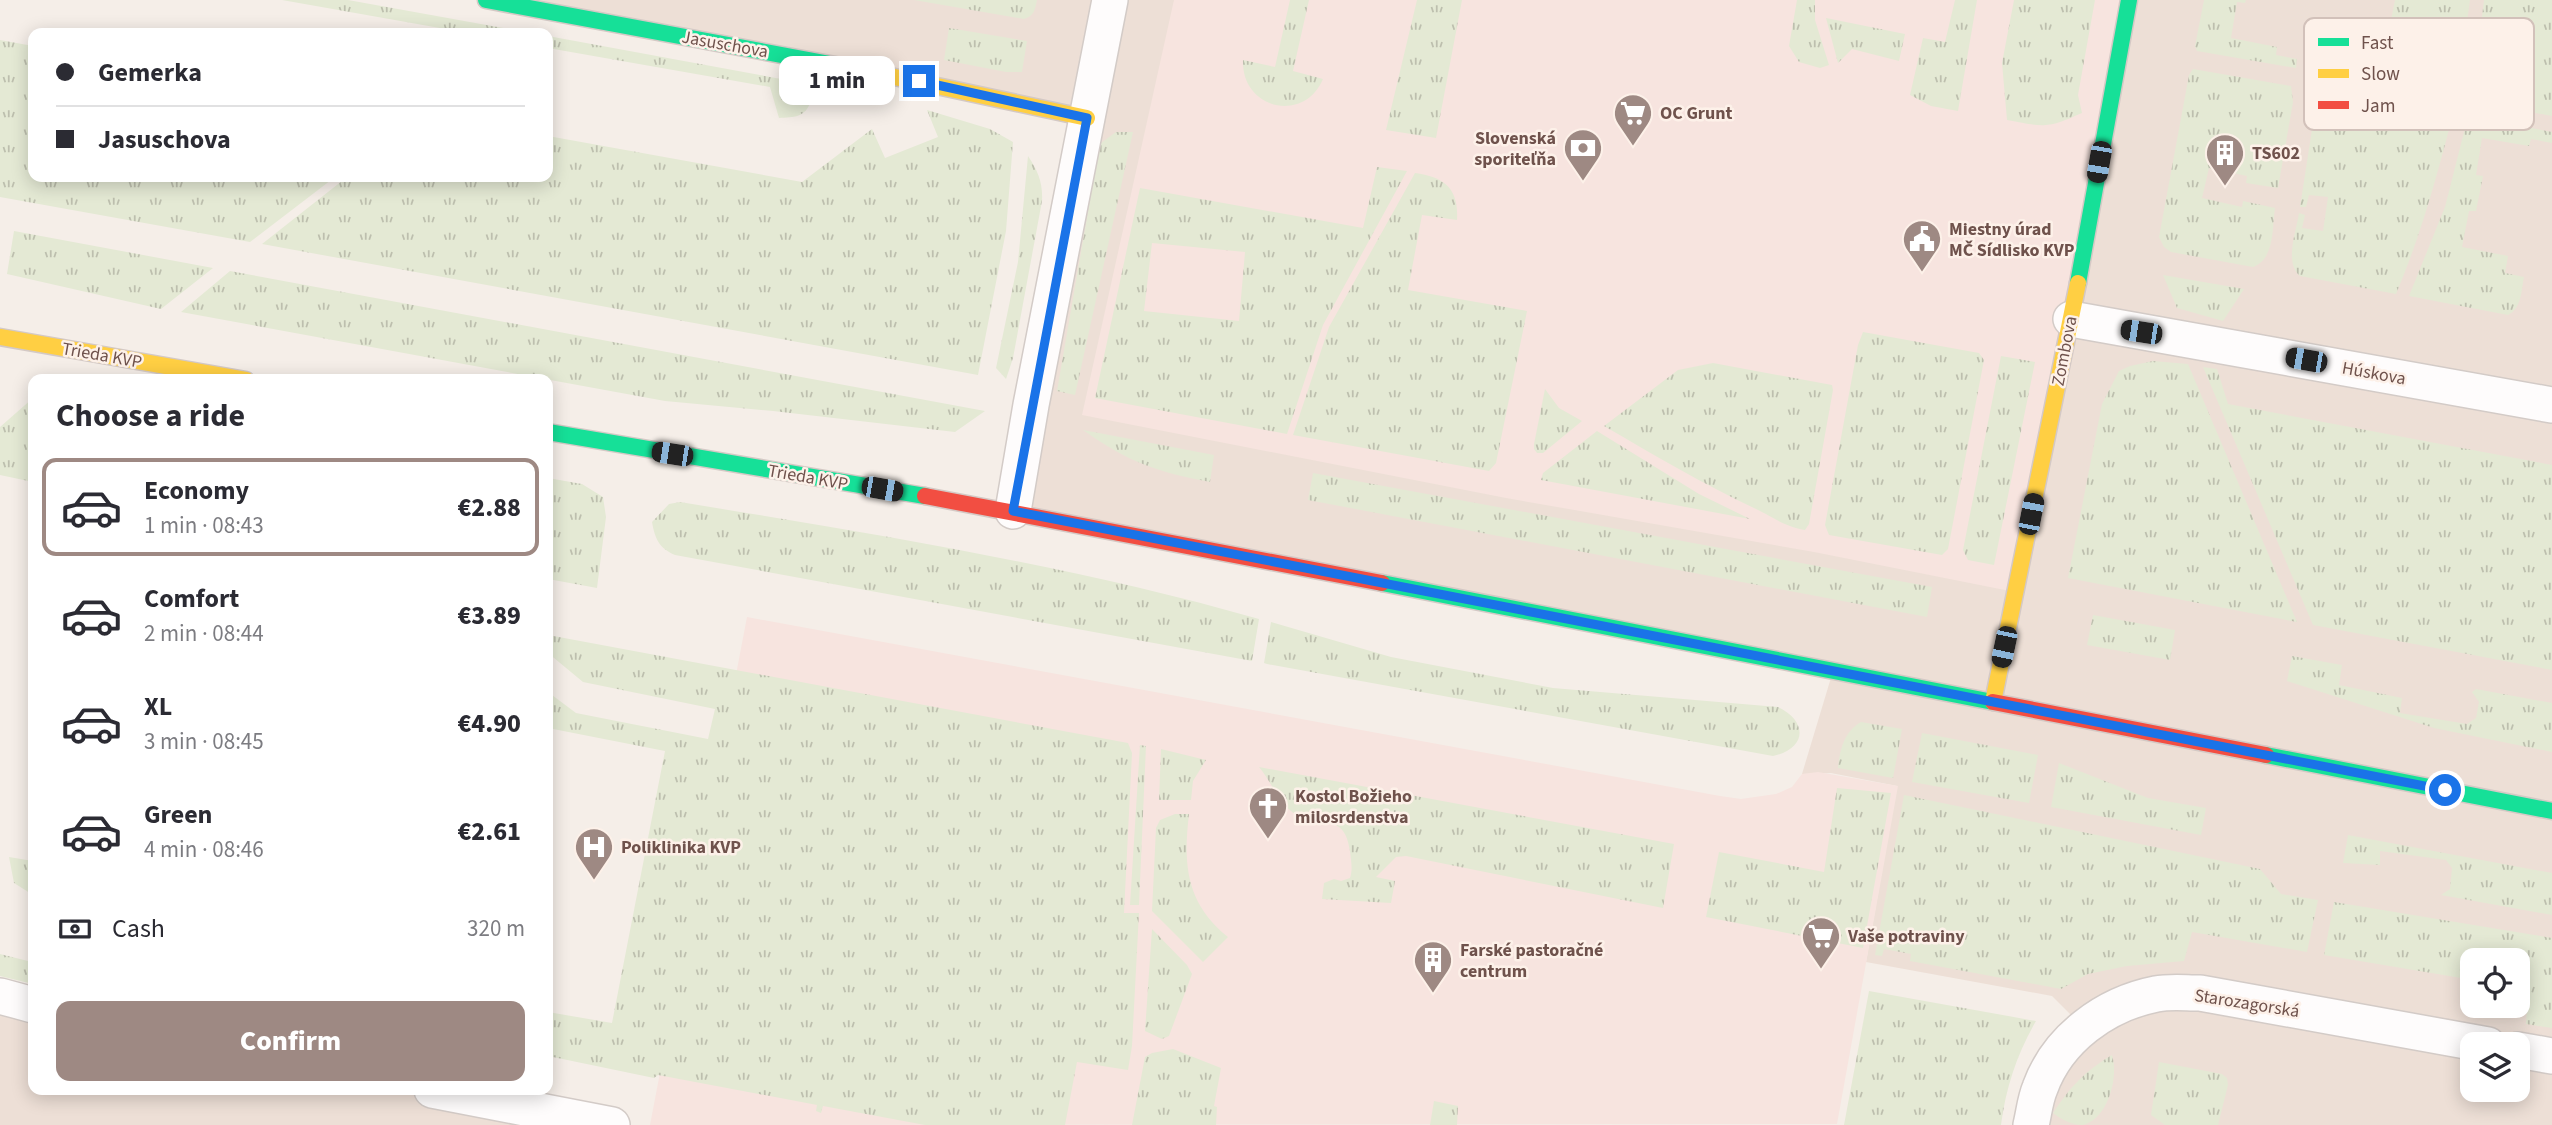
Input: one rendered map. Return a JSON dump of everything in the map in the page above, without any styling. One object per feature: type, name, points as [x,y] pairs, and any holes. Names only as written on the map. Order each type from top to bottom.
[{"type":"street","name":"Jasuschova","points":[[486,0],[865,70],[1087,118]]},
{"type":"street","points":[[1013,511],[1110,0]]},
{"type":"street","name":"Zombova","points":[[1993,702],[2071,319],[2129,0]]},
{"type":"street","name":"Húskova","points":[[2071,319],[2552,405]]},
{"type":"street","name":"Trieda KVP","points":[[0,337],[212,374]]},
{"type":"street","name":"Trieda KVP","points":[[553,433],[1013,511],[2552,811]]},
{"type":"street","name":"Starozagorská","points":[[2032,1125],[2040,1088],[2069,1041],[2110,1009],[2156,994],[2200,993],[2460,1040]]},
{"type":"street","points":[[0,996],[28,1004]]},
{"type":"street","points":[[2530,1052],[2552,1056]]},
{"type":"street","points":[[458,1095],[612,1125]]},
{"type":"shaded area","points":[[486,0],[2552,0],[2552,1125],[2031,1125],[2089,1023],[2071,1015],[2052,996],[1866,962],[1897,786],[1831,773],[1802,774],[1833,671],[1013,511],[1086,117]]},
{"type":"shaded area","points":[[1174,0],[2129,0],[2015,592],[1814,552],[1506,498],[1082,415]]},
{"type":"shaded area","points":[[747,617],[1720,796],[1741,799],[1776,794],[1792,787],[1802,774],[1818,772],[1898,786],[1837,1124],[650,1125]]},
{"type":"shaded area","points":[[0,996],[28,1004],[28,1095],[474,1095],[622,1125],[0,1125]]},
{"type":"green space","points":[[282,0],[348,0],[503,28],[440,28]]},
{"type":"green space","points":[[914,0],[1037,0],[1034,12],[1024,19]]},
{"type":"green space","points":[[1290,0],[1309,0],[1293,71],[1323,79],[1314,93],[1302,102],[1289,106],[1275,105],[1252,90],[1245,77],[1243,60],[1275,67]]},
{"type":"green space","points":[[1417,0],[1462,0],[1436,138],[1386,130]]},
{"type":"green space","points":[[1797,0],[1815,0],[1815,20],[1829,65],[1820,68],[1799,62],[1789,46]]},
{"type":"green space","points":[[1955,0],[1977,0],[1958,111],[1931,106],[1910,95],[1923,38],[1945,42]]},
{"type":"green space","points":[[2014,0],[2095,0],[2078,95],[2082,113],[2045,125],[2007,120],[2002,63]]},
{"type":"green space","points":[[2204,0],[2246,0],[2245,3],[2237,2],[2231,38],[2277,47],[2276,55],[2297,59],[2296,68],[2197,51],[2195,46]]},
{"type":"green space","points":[[2395,0],[2470,0],[2468,18],[2391,18]]},
{"type":"green space","points":[[2484,0],[2552,0],[2552,116],[2534,113],[2534,18],[2482,18]]},
{"type":"green space","points":[[1826,18],[1905,34],[1899,61],[1852,49],[1838,63]]},
{"type":"green space","points":[[949,28],[1027,41],[1022,72],[1006,72],[944,60]]},
{"type":"green space","points":[[553,37],[803,83],[811,101],[809,107],[794,117],[779,118],[770,87],[553,49]]},
{"type":"green space","points":[[0,40],[28,45],[28,182],[328,182],[250,242],[0,197]]},
{"type":"green space","points":[[2193,69],[2291,86],[2293,102],[2278,188],[2246,183],[2247,176],[2209,168],[2202,198],[2242,207],[2243,201],[2275,208],[2269,250],[2260,263],[2253,267],[2171,252],[2164,247],[2159,237],[2189,75]]},
{"type":"green space","points":[[927,110],[990,129],[1013,142],[1006,231],[978,375],[262,244],[341,182],[553,182],[553,137],[802,182],[872,129],[885,158],[938,137]]},
{"type":"green space","points":[[2534,129],[2552,132],[2552,143],[2531,139],[2529,146],[2482,138],[2476,175],[2483,176],[2476,211],[2469,211],[2462,247],[2508,256],[2505,273],[2524,277],[2518,304],[2513,312],[2508,315],[2409,296],[2445,207],[2464,130]]},
{"type":"green space","points":[[2312,130],[2449,130],[2421,227],[2396,294],[2300,276],[2295,270],[2292,255],[2299,213],[2305,215],[2302,228],[2323,231],[2328,197],[2309,195],[2306,207],[2300,207]]},
{"type":"green space","points":[[1116,132],[1133,132],[1075,395],[1057,391],[1098,154],[1101,143]]},
{"type":"green space","points":[[1028,156],[1039,177],[1042,201],[1013,358],[1006,379],[996,368],[1018,262]]},
{"type":"green space","points":[[1377,167],[1407,171],[1323,325],[1287,434],[1095,398],[1140,188],[1363,228]],"holes":[[[1152,243],[1245,252],[1239,321],[1144,311]]]},
{"type":"green space","points":[[1415,173],[1442,181],[1448,186],[1456,200],[1457,220],[1422,215],[1408,290],[1527,311],[1496,463],[1489,471],[1293,435],[1329,327]]},
{"type":"green space","points":[[14,231],[213,268],[161,309],[7,274]]},
{"type":"green space","points":[[230,271],[985,411],[955,432],[665,401],[553,380],[553,374],[518,374],[181,312]]},
{"type":"green space","points":[[2163,275],[2244,289],[2223,321],[2177,308]]},
{"type":"green space","points":[[1863,332],[1979,353],[1984,360],[1948,549],[1942,555],[1829,535],[1825,525],[1858,345]]},
{"type":"green space","points":[[2001,356],[2035,362],[1994,565],[1968,560],[1963,550]]},
{"type":"green space","points":[[2153,361],[2188,364],[2297,622],[2068,578],[2102,404],[2119,371]]},
{"type":"green space","points":[[1713,363],[1832,385],[1809,524],[1805,530],[1785,524],[1717,490],[1604,426],[1678,370]]},
{"type":"green space","points":[[2203,367],[2217,369],[2228,404],[2552,465],[2552,670],[2313,625]]},
{"type":"green space","points":[[1545,389],[1559,408],[1582,421],[1543,453],[1537,453],[1534,444]]},
{"type":"green space","points":[[28,402],[28,481],[0,475],[0,427]]},
{"type":"green space","points":[[1083,430],[1214,455],[1210,482],[1174,474],[1129,458]]},
{"type":"green space","points":[[1597,431],[1699,494],[1750,519],[1541,480],[1543,473]]},
{"type":"green space","points":[[1313,473],[1932,587],[1927,617],[1308,500]]},
{"type":"green space","points":[[553,479],[582,484],[603,497],[606,517],[597,588],[553,580]]},
{"type":"green space","points":[[680,502],[971,552],[1116,582],[1259,619],[1252,661],[675,555],[659,542],[652,522],[669,504]]},
{"type":"green space","points":[[2093,615],[2175,630],[2170,660],[2087,645]]},
{"type":"green space","points":[[1271,622],[1391,657],[1553,688],[1778,707],[1795,720],[1800,734],[1792,748],[1773,756],[1267,664],[1264,663]]},
{"type":"green space","points":[[553,636],[1128,743],[1132,753],[1124,913],[1139,913],[1132,1046],[1128,1070],[1077,1062],[1065,1125],[925,1125],[823,1106],[821,1113],[816,1111],[817,1105],[658,1075],[654,1078],[553,1057],[553,1013],[612,1023],[665,751],[553,729],[553,696],[576,713],[708,739],[715,709],[583,682],[553,657]]},
{"type":"green space","points":[[2292,656],[2342,665],[2339,685],[2402,698],[2400,713],[2467,724],[2476,718],[2479,702],[2472,692],[2476,689],[2552,703],[2552,752],[2434,728],[2287,681]]},
{"type":"green space","points":[[1861,722],[1902,729],[1893,778],[1838,768],[1844,742]]},
{"type":"green space","points":[[1922,733],[2038,755],[2029,803],[1912,782]]},
{"type":"green space","points":[[1140,745],[1146,746],[1139,905],[1130,905]]},
{"type":"green space","points":[[1161,749],[1206,760],[1193,781],[1191,800],[1159,800]]},
{"type":"green space","points":[[2059,763],[2148,798],[2206,808],[2201,835],[2051,807]]},
{"type":"green space","points":[[1259,767],[1674,844],[1663,908],[1406,856],[1396,857],[1376,877],[1395,881],[1391,903],[1322,899],[1324,883],[1350,878],[1352,865],[1347,839],[1343,831],[1331,823],[1306,819],[1291,811]]},
{"type":"green space","points":[[1837,788],[1891,793],[1863,948],[1706,917],[1719,852],[1824,872]]},
{"type":"green space","points":[[1904,795],[2260,869],[2281,894],[2318,900],[2307,952],[2192,932],[2184,961],[2127,966],[2088,974],[2061,989],[1910,961],[1911,954],[1884,949],[1882,956],[1875,955]]},
{"type":"green space","points":[[1175,814],[1189,814],[1188,866],[1196,897],[1203,911],[1228,937],[1203,962],[1152,911],[1156,828],[1160,820]]},
{"type":"green space","points":[[2348,835],[2552,873],[2552,915],[2441,895],[2450,889],[2452,868],[2446,860],[2380,851],[2380,865],[2343,863]]},
{"type":"green space","points":[[9,857],[28,860],[28,892],[14,883]]},
{"type":"green space","points":[[2334,902],[2552,938],[2552,1028],[2526,1024],[2526,1018],[2530,1018],[2530,948],[2460,948],[2460,978],[2324,955]]},
{"type":"green space","points":[[1152,929],[1187,965],[1192,974],[1169,1036],[1162,1039],[1145,1031]]},
{"type":"green space","points":[[0,954],[28,961],[28,983],[0,976]]},
{"type":"green space","points":[[1869,991],[2036,1021],[2013,1071],[2001,1125],[1844,1125]]},
{"type":"green space","points":[[1173,1049],[1221,1068],[1214,1106],[1217,1107],[1216,1125],[1132,1125],[1145,1057]]},
{"type":"green space","points":[[2112,1055],[2114,1074],[2110,1096],[2099,1115],[2083,1125],[2066,1121],[2053,1113],[2079,1080]]},
{"type":"green space","points":[[2159,1062],[2222,1074],[2227,1078],[2228,1085],[2218,1125],[2165,1125],[2151,1115]]},
{"type":"green space","points":[[1434,1101],[1458,1106],[1457,1125],[1430,1125]]},
{"type":"traffic: fast","points":[[486,0],[857,69]]},
{"type":"traffic: fast","points":[[2078,283],[2129,0]]},
{"type":"traffic: fast","points":[[553,433],[925,496]]},
{"type":"traffic: fast","points":[[1382,583],[1993,702]]},
{"type":"traffic: fast","points":[[2266,755],[2552,811]]},
{"type":"traffic: slow","points":[[857,69],[1087,118]]},
{"type":"traffic: slow","points":[[1993,702],[2078,283]]},
{"type":"traffic: slow","points":[[0,337],[212,374]]},
{"type":"traffic: jam","points":[[925,496],[1382,583]]},
{"type":"traffic: jam","points":[[1993,702],[2266,755]]},
{"type":"place","name":"OC Grunt","points":[[1633,147]]},
{"type":"place","name":"Slovenská sporiteľňa","points":[[1583,182]]},
{"type":"place","name":"TS602","points":[[2225,187]]},
{"type":"place","name":"Miestny úrad MČ Sídlisko KVP","points":[[1922,273]]},
{"type":"place","name":"Kostol Božieho milosrdenstva","points":[[1268,840]]},
{"type":"place","name":"Poliklinika KVP","points":[[594,881]]},
{"type":"place","name":"Vaše potraviny","points":[[1821,970]]},
{"type":"place","name":"Farské pastoračné centrum","points":[[1433,994]]},
{"type":"route","points":[[919,81],[1087,118],[1013,511],[2445,790]]}]
